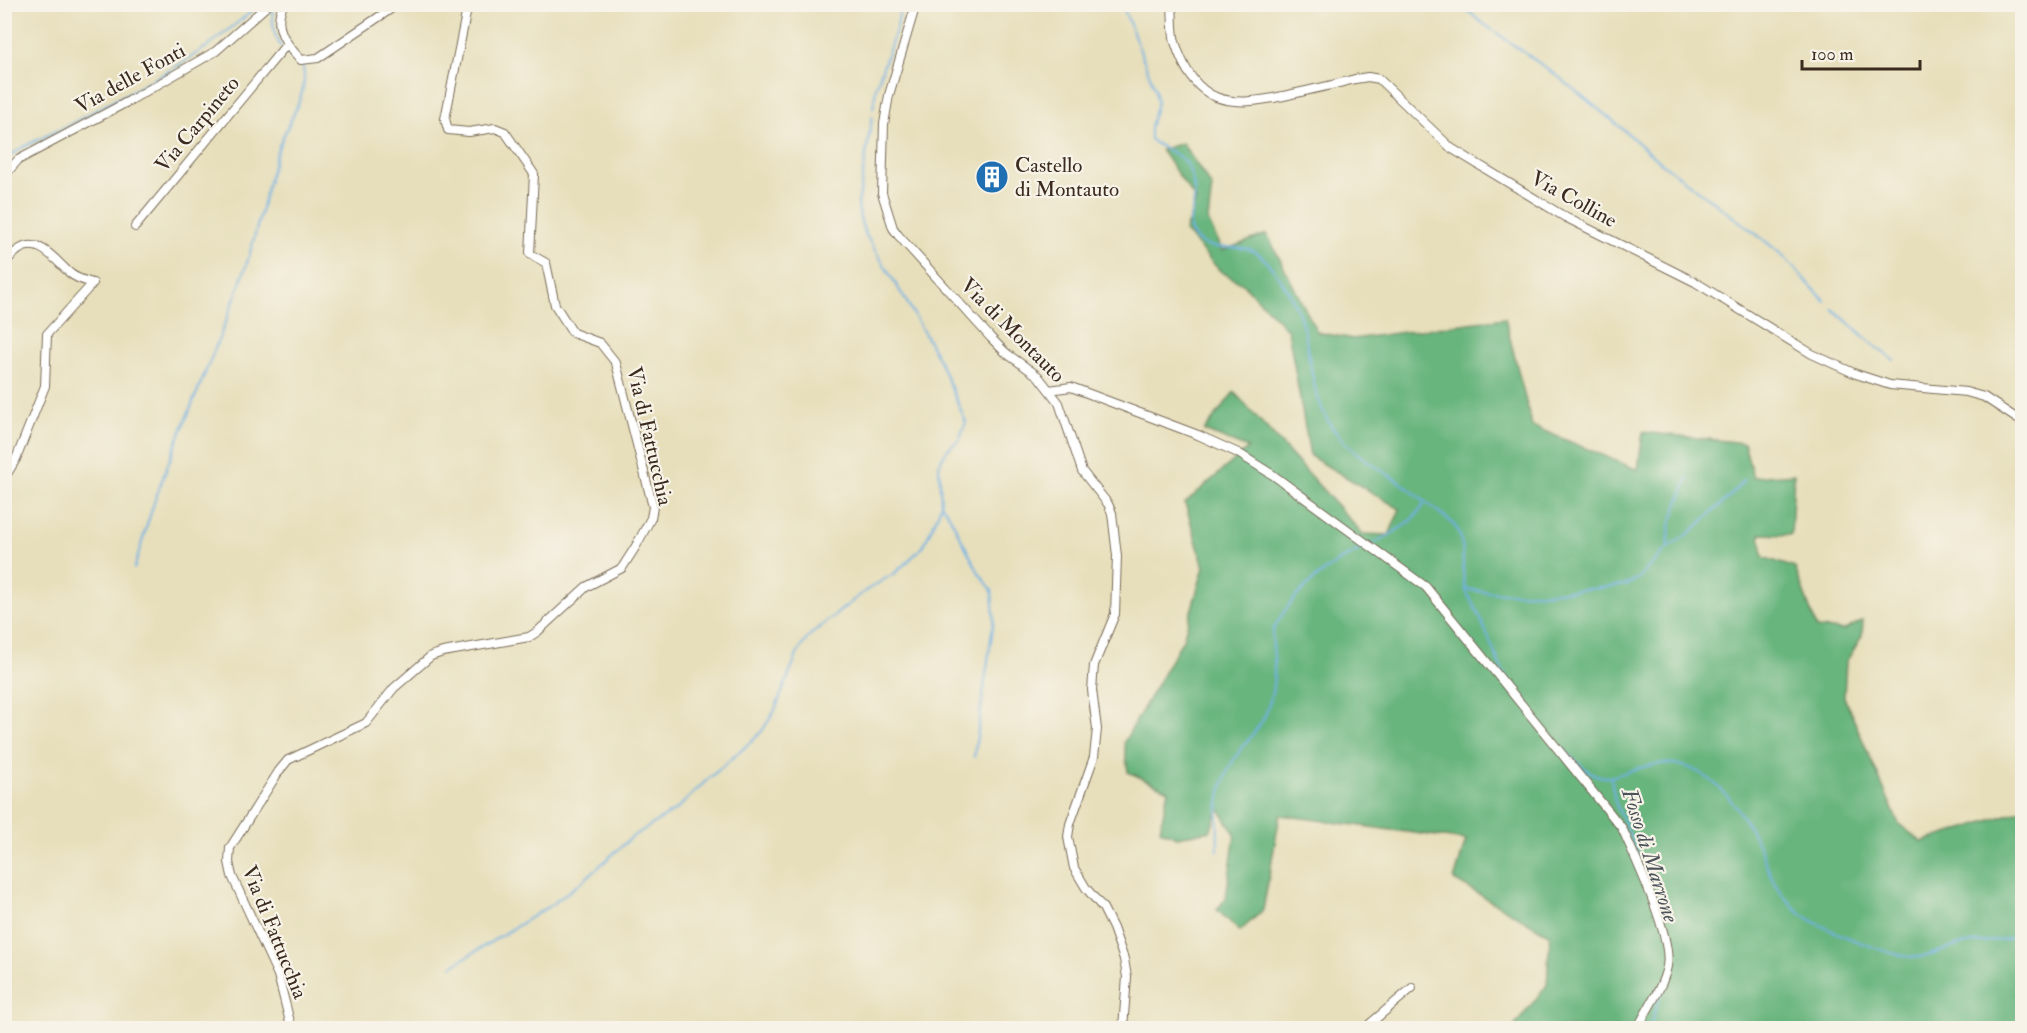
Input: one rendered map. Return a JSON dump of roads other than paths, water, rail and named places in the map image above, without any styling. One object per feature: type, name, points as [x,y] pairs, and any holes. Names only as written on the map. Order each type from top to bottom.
[{"type":"street","name":"Via delle Fonti","points":[[4,176],[18,160],[129,101],[216,51],[269,4]]},
{"type":"street","points":[[284,4],[279,20],[286,45],[301,60],[318,58],[398,4]]},
{"type":"street","name":"Via di Fattucchia","points":[[290,1029],[291,1022],[278,975],[232,876],[229,862],[230,848],[279,771],[288,760],[366,723],[394,688],[431,656],[529,637],[537,632],[586,587],[622,568],[651,518],[653,507],[616,363],[600,343],[573,333],[555,305],[546,263],[530,254],[534,174],[505,132],[495,128],[469,132],[448,130],[445,119],[468,4]]},
{"type":"street","name":"Via di Montauto","points":[[916,4],[889,95],[884,124],[882,192],[892,228],[991,338],[1045,384],[1059,403],[1082,471],[1108,504],[1112,513],[1117,556],[1115,614],[1094,665],[1092,690],[1097,729],[1094,757],[1070,824],[1068,837],[1074,868],[1086,888],[1103,908],[1124,959],[1127,977],[1123,1029]]},
{"type":"street","name":"Via Colline","points":[[1172,4],[1174,40],[1196,83],[1209,94],[1224,101],[1257,102],[1356,79],[1368,77],[1379,79],[1451,148],[1565,217],[1695,282],[1812,354],[1856,375],[1890,385],[1966,392],[1984,397],[2022,422]]},
{"type":"street","name":"Via Carpineto","points":[[135,227],[286,45]]},
{"type":"street","points":[[4,264],[22,247],[44,248],[73,276],[93,284],[47,334],[45,386],[16,459],[4,479]]},
{"type":"street","points":[[1050,390],[1071,387],[1198,435],[1238,453],[1273,475],[1426,586],[1622,828],[1665,937],[1668,955],[1667,968],[1638,1029]]},
{"type":"street","points":[[1365,1029],[1412,988]]},
{"type":"waterway","points":[[4,160],[23,147],[171,70],[208,46],[261,4]]},
{"type":"waterway","points":[[873,108],[876,87],[897,27],[901,4]]},
{"type":"waterway","name":"Fosso di Marrone","points":[[1122,4],[1155,89],[1157,103],[1150,127],[1150,139],[1184,161],[1189,169],[1194,190],[1190,219],[1192,233],[1195,238],[1210,246],[1246,249],[1262,257],[1286,287],[1299,314],[1317,395],[1334,430],[1350,448],[1405,486],[1457,529],[1462,543],[1466,590],[1508,682]]},
{"type":"waterway","points":[[1461,4],[1477,19],[1560,78],[1655,158],[1764,240],[1781,254],[1825,301]]},
{"type":"waterway","points":[[272,6],[274,32],[281,46]]},
{"type":"waterway","points":[[284,51],[295,57]]},
{"type":"waterway","points":[[134,569],[165,472],[243,275],[277,152],[301,96],[304,84],[301,63]]},
{"type":"waterway","points":[[452,966],[551,905],[584,880],[632,837],[677,809],[762,731],[774,712],[799,650],[810,635],[865,591],[895,573],[923,547],[941,504],[939,466],[948,449],[959,440],[966,422],[939,360],[861,223],[858,205],[872,117]]},
{"type":"waterway","points":[[1833,309],[1894,360]]},
{"type":"waterway","points":[[1668,548],[1670,525],[1688,477]]},
{"type":"waterway","points":[[1465,589],[1524,593],[1624,585],[1638,579],[1665,550],[1692,531],[1744,480]]},
{"type":"waterway","points":[[1372,544],[1395,532],[1409,521],[1425,502]]},
{"type":"waterway","points":[[941,504],[979,573],[992,590],[994,619],[974,757]]},
{"type":"waterway","points":[[1218,851],[1219,803],[1224,780],[1235,758],[1263,719],[1270,700],[1274,673],[1273,631],[1299,593],[1331,567],[1367,546]]},
{"type":"waterway","points":[[1560,746],[1584,768],[1602,777],[1663,764],[1681,765],[1700,773],[1718,786],[1740,813],[1757,842],[1775,884],[1787,900],[1811,920],[1855,940],[1887,952],[1918,957],[1960,945],[2022,935]]},
{"type":"waterway","name":"Fosso di Marrone","points":[[1611,777],[1615,802],[1640,858]]},
{"type":"waterway","name":"Fosso di Marrone","points":[[1649,1028],[1662,989]]},
{"type":"place","name":"Castello di Montauto","points":[[992,177]]}]
